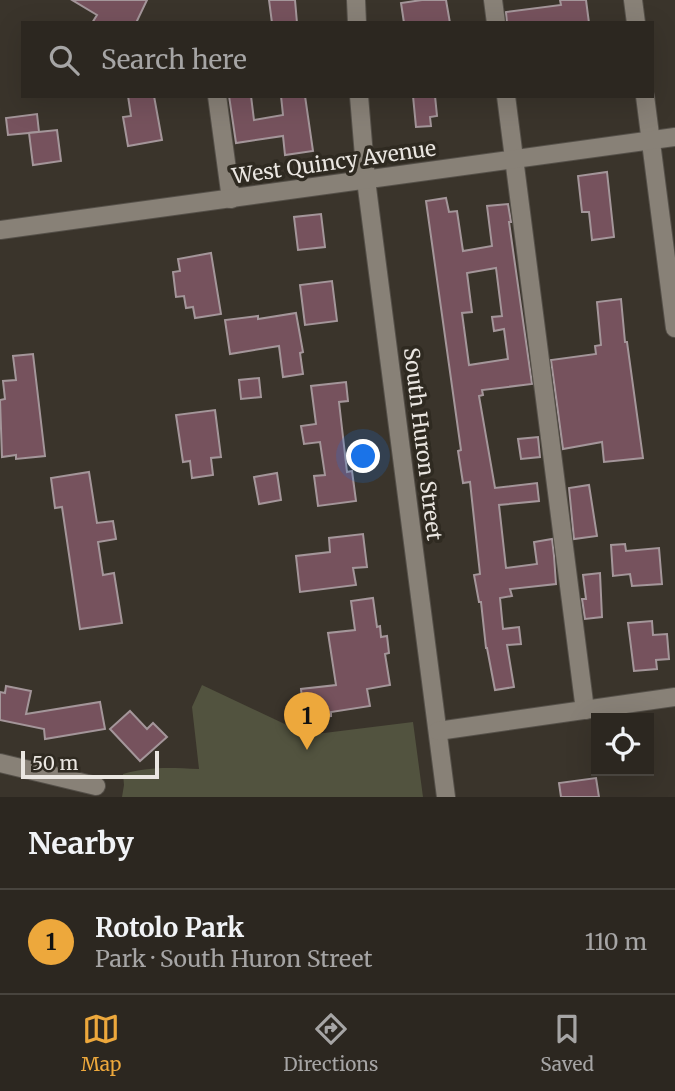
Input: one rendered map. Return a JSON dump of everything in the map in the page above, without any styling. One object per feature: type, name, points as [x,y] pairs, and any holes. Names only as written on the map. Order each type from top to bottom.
[{"type":"street","points":[[356,0],[357,21]]},
{"type":"street","points":[[493,0],[496,21]]},
{"type":"street","points":[[633,0],[636,21]]},
{"type":"street","points":[[217,98],[231,199]]},
{"type":"street","name":"South Huron Street","points":[[359,98],[366,180],[446,797]]},
{"type":"street","points":[[506,98],[585,710]]},
{"type":"street","points":[[645,98],[675,328]]},
{"type":"street","name":"West Quincy Avenue","points":[[0,230],[675,137]]},
{"type":"street","points":[[438,731],[675,697]]},
{"type":"street","points":[[0,763],[96,786]]},
{"type":"green space","points":[[202,685],[308,735],[413,722],[423,797],[122,797],[123,774],[152,769],[199,769],[192,707]]},
{"type":"building","points":[[72,0],[147,0],[137,21],[93,21],[97,15]]},
{"type":"building","points":[[269,0],[295,0],[297,21],[272,21]]},
{"type":"building","points":[[446,0],[450,21],[404,21],[401,3]]},
{"type":"building","points":[[560,0],[586,0],[589,21],[507,21],[506,12],[561,5]]},
{"type":"building","points":[[128,98],[154,98],[162,140],[128,146],[123,117],[131,116]]},
{"type":"building","points":[[229,98],[251,98],[254,120],[283,115],[281,98],[305,98],[313,151],[285,155],[283,136],[236,143]]},
{"type":"building","points":[[413,98],[435,98],[437,116],[430,117],[431,126],[416,127]]},
{"type":"building","points":[[37,114],[39,132],[8,135],[6,118]]},
{"type":"building","points":[[57,130],[61,161],[33,165],[29,133]]},
{"type":"building","points":[[607,172],[614,237],[592,240],[589,212],[582,212],[578,176]]},
{"type":"building","points":[[446,198],[449,212],[457,211],[463,251],[492,246],[487,206],[508,204],[532,384],[482,390],[483,395],[479,396],[495,488],[537,483],[539,501],[499,505],[506,568],[537,564],[534,542],[552,539],[556,584],[510,589],[512,596],[500,598],[503,629],[519,627],[521,644],[507,645],[514,687],[495,690],[486,648],[481,602],[474,575],[480,574],[470,482],[463,483],[458,451],[461,450],[426,201]],"holes":[[[496,268],[502,316],[492,317],[494,331],[504,329],[508,359],[469,365],[462,313],[472,312],[467,273]]]},
{"type":"building","points":[[321,214],[325,247],[298,250],[294,217]]},
{"type":"building","points":[[211,253],[221,314],[195,318],[193,307],[186,308],[184,296],[176,297],[173,272],[180,271],[178,259]]},
{"type":"building","points":[[332,281],[337,321],[305,325],[300,285]]},
{"type":"building","points":[[621,299],[643,458],[604,462],[602,442],[563,449],[551,360],[596,354],[595,346],[601,345],[597,302]]},
{"type":"building","points":[[296,313],[303,352],[300,353],[303,374],[283,377],[279,346],[230,354],[225,320],[258,316],[258,319]]},
{"type":"building","points":[[33,354],[45,456],[16,459],[16,455],[2,457],[0,400],[5,399],[3,381],[16,380],[13,356]]},
{"type":"building","points":[[259,378],[261,397],[241,399],[239,380]]},
{"type":"building","points":[[346,382],[348,401],[339,402],[347,472],[352,471],[356,501],[318,506],[314,476],[325,475],[320,442],[304,444],[301,426],[316,424],[311,386]]},
{"type":"building","points":[[215,410],[221,457],[211,458],[213,475],[192,478],[190,461],[183,462],[176,415]]},
{"type":"building","points":[[538,437],[540,457],[521,459],[518,439]]},
{"type":"building","points":[[89,472],[97,523],[113,521],[116,539],[98,542],[103,575],[114,573],[122,623],[80,629],[62,507],[55,508],[51,478]]},
{"type":"building","points":[[277,473],[281,500],[259,504],[254,477]]},
{"type":"building","points":[[589,485],[597,536],[574,539],[569,488]]},
{"type":"building","points":[[363,534],[367,567],[353,568],[356,585],[300,592],[296,556],[330,552],[329,538]]},
{"type":"building","points":[[625,544],[626,551],[659,548],[662,584],[632,586],[630,574],[613,576],[611,545]]},
{"type":"building","points":[[600,573],[602,617],[585,619],[583,575]]},
{"type":"building","points":[[373,598],[377,627],[380,626],[381,637],[387,636],[389,653],[385,654],[390,685],[367,689],[370,706],[331,712],[331,716],[304,719],[301,689],[336,685],[328,633],[355,630],[351,601]]},
{"type":"building","points":[[652,621],[653,635],[667,634],[669,659],[656,660],[657,669],[634,671],[628,623]]},
{"type":"building","points":[[6,686],[31,691],[26,714],[100,702],[105,729],[45,739],[44,729],[0,720],[0,692],[5,693]]},
{"type":"building","points":[[130,711],[147,729],[153,723],[167,737],[140,761],[110,729]]},
{"type":"building","points":[[596,778],[599,797],[561,797],[559,783]]},
{"type":"place","name":"Rotolo Park","points":[[307,750]]}]
